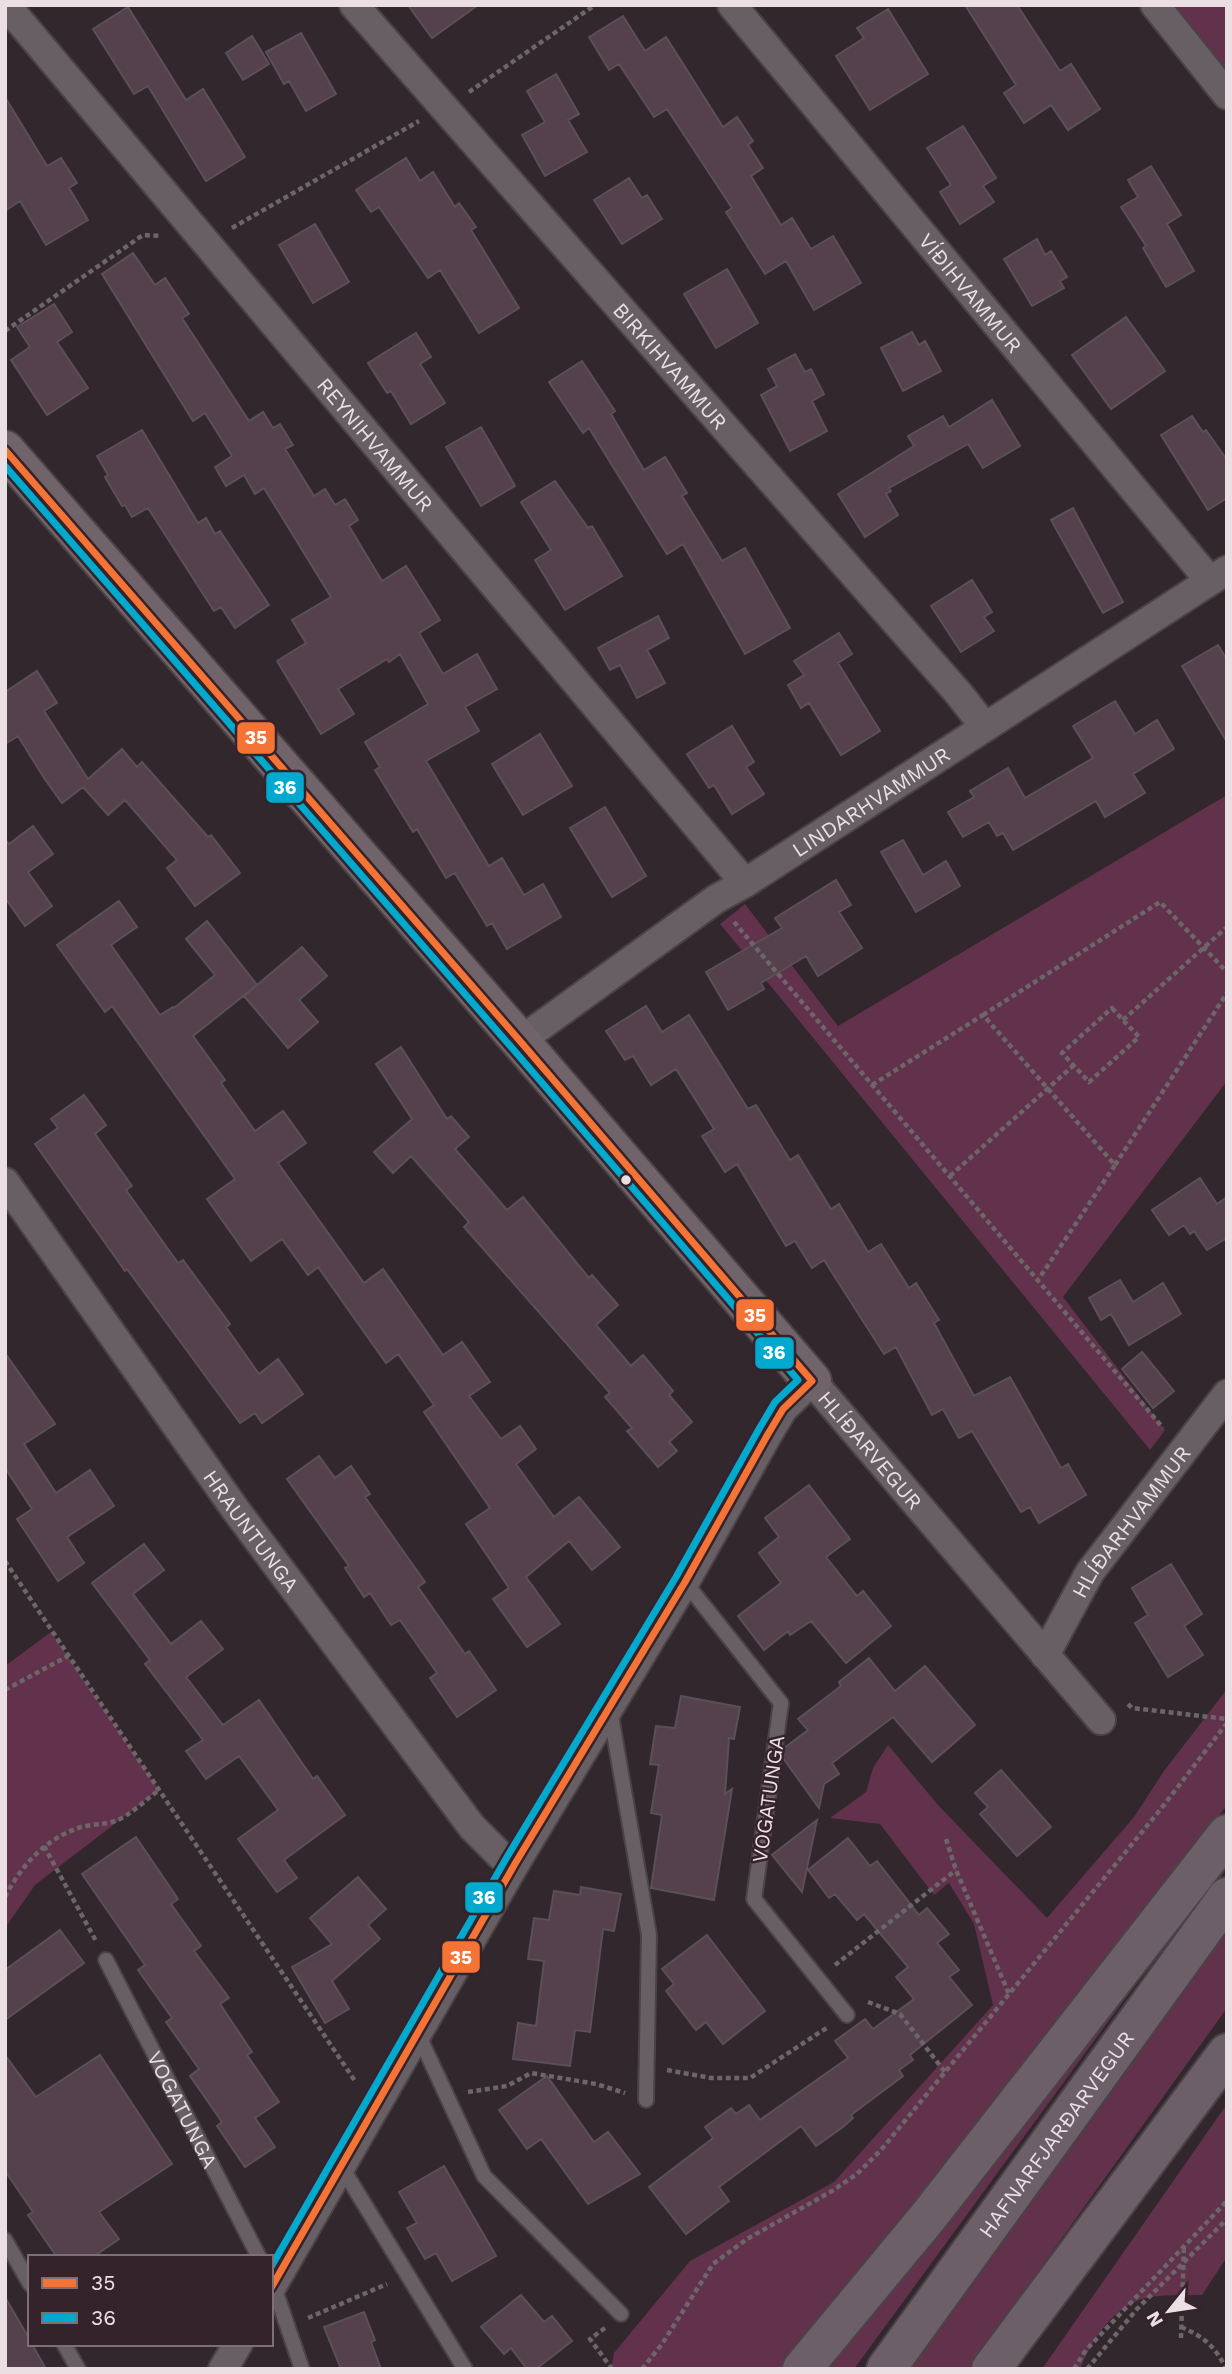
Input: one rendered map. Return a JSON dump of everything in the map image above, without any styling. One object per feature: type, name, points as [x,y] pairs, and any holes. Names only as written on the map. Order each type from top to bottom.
[{"type":"main road","points":[[802,2369],[928,2217],[1227,1834]]},
{"type":"main road","name":"HAFNARFJARÐARVEGUR","points":[[886,2369],[1227,1897]]},
{"type":"main road","points":[[991,2369],[1227,2053]]},
{"type":"street","name":"REYNIHVAMMUR","points":[[6,5],[746,883]]},
{"type":"street","name":"BIRKIHVAMMUR","points":[[354,5],[959,694],[985,727]]},
{"type":"street","name":"VÍÐIHVAMMUR","points":[[732,5],[1218,575]]},
{"type":"street","points":[[1155,5],[1227,94]]},
{"type":"street","name":"HLÍÐARVEGUR","points":[[5,450],[520,1041],[1101,1720]]},
{"type":"street","name":"LINDARHVAMMUR","points":[[520,1041],[716,900],[1218,575]]},
{"type":"street","name":"HRAUNTUNGA","points":[[5,1181],[235,1509],[472,1827],[500,1856],[516,1862]]},
{"type":"street","points":[[273,2282],[516,1862],[685,1582],[783,1409],[811,1381]]},
{"type":"street","name":"HLÍÐARHVAMMUR","points":[[1045,1655],[1090,1572],[1227,1394]]},
{"type":"street","points":[[223,2369],[236,2346]]},
{"type":"lane","name":"VOGATUNGA","points":[[685,1582],[781,1703],[754,1899],[847,2015]]},
{"type":"lane","points":[[610,1709],[649,1936],[646,2100]]},
{"type":"lane","name":"VOGATUNGA","points":[[106,1960],[258,2255]]},
{"type":"lane","points":[[417,2033],[484,2176],[621,2314]]},
{"type":"lane","points":[[341,2165],[465,2369]]},
{"type":"lane","points":[[5,2240],[28,2280]]},
{"type":"lane","points":[[273,2287],[302,2369]]},
{"type":"lane","points":[[65,2346],[78,2369]]},
{"type":"path","points":[[5,331],[143,235],[201,236],[232,228],[444,107],[595,5]]},
{"type":"path","points":[[716,900],[1183,1451]]},
{"type":"path","points":[[873,1085],[1160,902],[1227,972]]},
{"type":"path","points":[[1123,1020],[1227,927]]},
{"type":"path","points":[[1038,1280],[1227,993]]},
{"type":"path","points":[[1112,1008],[1123,1020],[1139,1037],[1089,1082],[1062,1053],[1112,1008]]},
{"type":"path","points":[[983,1015],[1115,1165]]},
{"type":"path","points":[[950,1176],[1073,1065]]},
{"type":"path","points":[[5,1561],[373,2107]]},
{"type":"path","points":[[5,1690],[68,1656]]},
{"type":"path","points":[[642,2369],[662,2344],[713,2264],[747,2239],[832,2191],[857,2174],[881,2150],[1160,1810],[1227,1721],[1132,1708],[1123,1698]]},
{"type":"path","points":[[5,1897],[13,1880],[44,1846],[78,1828],[116,1821],[159,1790]]},
{"type":"path","points":[[946,1839],[956,1870],[1009,1994]]},
{"type":"path","points":[[44,1846],[106,1960]]},
{"type":"path","points":[[818,1979],[956,1870]]},
{"type":"path","points":[[646,2066],[711,2078],[750,2078],[868,2002],[900,2014],[945,2072]]},
{"type":"path","points":[[447,2095],[507,2086],[531,2073],[596,2084],[646,2100]]},
{"type":"path","points":[[1074,2369],[1086,2350],[1227,2201]]},
{"type":"path","points":[[1087,2369],[1137,2309],[1227,2219]]},
{"type":"path","points":[[1181,2338],[1184,2244]]},
{"type":"path","points":[[288,2326],[408,2274]]},
{"type":"path","points":[[612,2369],[590,2339],[621,2314]]},
{"type":"path","points":[[1181,2327],[1210,2343],[1226,2369]]},
{"type":"shaded area","points":[[1173,5],[1227,5],[1227,73]]},
{"type":"shaded area","points":[[1227,795],[1227,1081],[1063,1297],[1165,1430],[1150,1450],[720,924],[745,904],[838,1026]]},
{"type":"shaded area","points":[[51,1632],[159,1790],[35,1885],[5,1928],[5,1666]]},
{"type":"shaded area","points":[[1227,1689],[1227,1805],[1043,2048],[788,2369],[611,2369],[614,2353],[690,2261],[834,2182],[993,2005],[974,1924],[949,1883],[934,1895],[880,1824],[830,1818],[866,1792],[873,1768],[888,1745],[938,1805],[1047,1918],[1134,1817],[1164,1771]]},
{"type":"shaded area","points":[[1227,1927],[1227,2008],[968,2369],[909,2369]]},
{"type":"shaded area","points":[[1127,1986],[1132,1989],[854,2369],[819,2369]]},
{"type":"shaded area","points":[[1227,2104],[1227,2257],[1202,2295],[1159,2296],[1134,2302],[1123,2308],[1105,2326],[1080,2369],[1042,2369]]},
{"type":"building","points":[[408,5],[478,5],[432,38]]},
{"type":"building","points":[[965,5],[1017,5],[1060,71],[1071,64],[1100,109],[1068,130],[1051,105],[1024,123],[1004,93],[1016,85]]},
{"type":"building","points":[[128,7],[186,100],[203,89],[245,157],[206,181],[148,86],[134,94],[93,29]]},
{"type":"building","points":[[888,9],[928,74],[870,110],[836,56],[864,38],[857,28]]},
{"type":"building","points":[[623,16],[645,51],[666,37],[723,127],[737,117],[753,141],[748,145],[763,168],[751,176],[781,225],[792,218],[811,249],[833,236],[861,283],[814,310],[786,261],[765,274],[726,212],[732,208],[667,109],[654,117],[619,64],[609,70],[589,37]]},
{"type":"building","points":[[301,33],[336,94],[306,111],[289,81],[284,84],[266,52]]},
{"type":"building","points":[[252,36],[269,64],[243,80],[226,53]]},
{"type":"building","points":[[556,74],[579,114],[568,120],[587,152],[545,176],[522,135],[545,122],[527,91]]},
{"type":"building","points":[[5,97],[47,166],[61,158],[77,183],[69,188],[88,220],[46,245],[20,201],[5,211]]},
{"type":"building","points":[[963,126],[996,178],[983,186],[994,202],[960,224],[940,192],[951,185],[927,148]]},
{"type":"building","points":[[406,158],[420,181],[433,172],[455,207],[459,203],[476,227],[471,230],[519,308],[479,333],[440,270],[428,278],[379,207],[371,212],[356,190]]},
{"type":"building","points":[[1151,166],[1181,215],[1167,224],[1194,271],[1166,287],[1143,248],[1146,246],[1121,207],[1138,197],[1128,180]]},
{"type":"building","points":[[629,178],[642,198],[647,195],[662,219],[622,244],[594,200]]},
{"type":"building","points":[[315,224],[349,282],[313,303],[279,245]]},
{"type":"building","points":[[1037,239],[1045,255],[1051,251],[1067,277],[1060,281],[1064,288],[1032,306],[1004,259]]},
{"type":"building","points":[[133,253],[155,285],[165,278],[189,314],[182,318],[249,421],[263,412],[273,428],[280,424],[293,445],[285,449],[314,496],[325,489],[335,505],[345,499],[358,520],[349,526],[382,581],[406,566],[440,620],[419,633],[443,674],[477,654],[497,689],[465,707],[479,731],[426,761],[489,866],[502,858],[524,895],[543,884],[561,917],[507,949],[492,923],[487,926],[455,873],[446,878],[417,829],[413,832],[375,770],[380,767],[365,742],[428,704],[400,654],[338,689],[354,714],[321,734],[277,661],[306,643],[292,620],[331,597],[264,488],[255,494],[244,475],[226,486],[215,467],[232,456],[205,413],[193,421],[102,274]]},
{"type":"building","points":[[727,269],[758,323],[716,348],[684,294]]},
{"type":"building","points":[[54,304],[72,332],[57,342],[88,388],[47,415],[11,360],[30,347],[17,327]]},
{"type":"building","points":[[1126,317],[1165,371],[1111,409],[1072,355]]},
{"type":"building","points":[[912,332],[919,345],[925,341],[941,371],[903,391],[881,348]]},
{"type":"building","points":[[416,333],[431,357],[420,364],[445,403],[411,424],[391,391],[387,393],[368,363]]},
{"type":"building","points":[[795,354],[805,372],[811,369],[824,394],[812,401],[827,431],[790,451],[761,395],[777,386],[768,369]]},
{"type":"building","points":[[582,361],[615,411],[611,414],[644,470],[665,457],[687,493],[682,496],[722,561],[745,548],[790,628],[745,654],[683,544],[667,554],[589,428],[583,433],[549,382]]},
{"type":"building","points":[[992,400],[1020,446],[983,468],[968,444],[889,488],[891,491],[886,494],[898,515],[865,537],[838,494],[914,446],[908,436],[943,416],[949,427]]},
{"type":"building","points":[[1192,416],[1203,432],[1206,430],[1227,460],[1227,498],[1208,510],[1161,435]]},
{"type":"building","points":[[481,427],[515,486],[481,506],[446,447]]},
{"type":"building","points":[[142,430],[198,523],[206,518],[215,534],[220,531],[269,605],[235,628],[221,607],[214,611],[148,508],[132,517],[125,505],[122,506],[105,477],[108,475],[97,456]]},
{"type":"building","points":[[555,481],[588,528],[592,526],[622,576],[565,610],[535,560],[551,550],[521,502]]},
{"type":"building","points":[[1073,508],[1123,602],[1103,613],[1051,520]]},
{"type":"building","points":[[972,580],[992,612],[984,617],[994,631],[961,652],[931,606]]},
{"type":"building","points":[[658,616],[669,638],[647,650],[665,683],[637,698],[620,665],[610,670],[598,648]]},
{"type":"building","points":[[839,633],[852,654],[838,663],[880,731],[841,755],[809,703],[801,708],[788,685],[804,675],[794,661]]},
{"type":"building","points":[[1218,645],[1227,660],[1227,742],[1182,666]]},
{"type":"building","points":[[37,671],[57,703],[44,711],[88,779],[122,749],[137,767],[142,762],[208,837],[211,835],[240,873],[195,906],[167,868],[177,860],[125,800],[108,815],[83,787],[62,803],[18,736],[5,744],[5,692]]},
{"type":"building","points":[[1115,701],[1135,734],[1157,720],[1174,749],[1133,774],[1145,793],[1105,817],[1096,801],[1013,850],[1003,833],[997,836],[989,822],[963,837],[948,812],[974,797],[970,791],[1008,768],[1025,798],[1093,758],[1073,726]]},
{"type":"building","points":[[732,726],[754,762],[746,767],[764,794],[732,814],[714,785],[709,788],[687,754]]},
{"type":"building","points":[[540,734],[572,786],[523,815],[492,764]]},
{"type":"building","points":[[605,807],[646,876],[612,897],[570,828]]},
{"type":"building","points":[[33,826],[53,854],[28,872],[52,906],[25,926],[5,898],[5,839],[9,844]]},
{"type":"building","points":[[903,840],[923,875],[946,861],[960,886],[916,912],[881,852]]},
{"type":"building","points":[[836,880],[851,905],[839,912],[862,948],[818,976],[806,956],[761,983],[764,989],[728,1010],[706,972],[782,928],[775,918]]},
{"type":"building","points":[[119,901],[137,927],[111,945],[160,1015],[174,1008],[215,975],[186,939],[207,921],[257,985],[193,1036],[225,1080],[221,1083],[255,1131],[283,1111],[306,1143],[278,1163],[364,1283],[383,1269],[443,1355],[462,1342],[490,1382],[469,1396],[501,1439],[520,1426],[536,1449],[516,1464],[554,1517],[579,1497],[620,1547],[592,1570],[569,1541],[526,1577],[560,1624],[527,1647],[493,1599],[509,1588],[466,1524],[490,1508],[424,1412],[434,1405],[398,1354],[386,1363],[318,1267],[308,1275],[282,1239],[251,1261],[207,1199],[235,1179],[112,1006],[105,1012],[57,945]]},
{"type":"building","points":[[302,947],[327,976],[299,1000],[318,1022],[288,1048],[244,996]]},
{"type":"building","points":[[646,1006],[662,1032],[689,1015],[748,1109],[756,1105],[790,1160],[798,1155],[831,1209],[839,1204],[868,1252],[881,1244],[909,1288],[916,1283],[939,1320],[934,1323],[974,1396],[1010,1377],[1061,1468],[1068,1464],[1086,1495],[1039,1523],[1030,1507],[1021,1512],[972,1431],[959,1438],[943,1409],[932,1415],[896,1347],[884,1354],[824,1260],[812,1268],[795,1241],[786,1246],[737,1164],[725,1172],[702,1136],[714,1129],[676,1069],[651,1085],[633,1056],[625,1060],[606,1031]]},
{"type":"building","points":[[401,1047],[447,1119],[451,1116],[469,1137],[455,1149],[507,1210],[523,1197],[589,1278],[592,1275],[618,1305],[596,1325],[631,1366],[643,1355],[673,1391],[669,1395],[692,1422],[669,1442],[677,1451],[658,1467],[627,1431],[632,1428],[605,1397],[610,1393],[464,1227],[469,1222],[411,1156],[393,1173],[374,1152],[412,1119],[376,1064]]},
{"type":"building","points":[[84,1095],[106,1125],[95,1134],[132,1186],[126,1190],[178,1263],[183,1260],[230,1324],[226,1327],[259,1374],[278,1359],[303,1394],[262,1423],[255,1413],[240,1423],[127,1269],[125,1271],[35,1144],[58,1128],[51,1119]]},
{"type":"building","points":[[1200,1178],[1217,1204],[1227,1197],[1227,1238],[1207,1250],[1194,1231],[1190,1234],[1184,1225],[1169,1235],[1152,1210]]},
{"type":"building","points":[[1120,1280],[1133,1302],[1163,1283],[1181,1314],[1129,1345],[1111,1314],[1101,1320],[1089,1298]]},
{"type":"building","points":[[1142,1352],[1174,1391],[1153,1408],[1122,1369]]},
{"type":"building","points":[[5,1353],[55,1424],[24,1444],[56,1493],[90,1470],[114,1506],[67,1537],[84,1563],[58,1581],[17,1519],[32,1509],[5,1468]]},
{"type":"building","points":[[319,1456],[335,1478],[351,1466],[370,1494],[365,1497],[425,1582],[418,1587],[465,1654],[469,1651],[496,1690],[457,1717],[430,1678],[437,1673],[400,1620],[391,1625],[370,1593],[364,1597],[345,1568],[349,1566],[287,1479]]},
{"type":"building","points":[[809,1485],[850,1539],[826,1557],[857,1596],[863,1591],[891,1626],[846,1663],[811,1621],[790,1635],[788,1631],[764,1650],[738,1616],[781,1583],[759,1553],[779,1537],[765,1518]]},
{"type":"building","points":[[144,1544],[164,1570],[133,1594],[171,1644],[201,1621],[223,1649],[186,1677],[223,1725],[259,1700],[313,1779],[317,1776],[345,1815],[284,1860],[297,1878],[277,1892],[238,1839],[278,1810],[239,1756],[206,1779],[186,1751],[203,1740],[145,1664],[150,1660],[92,1583]]},
{"type":"building","points":[[1171,1564],[1202,1614],[1184,1626],[1203,1655],[1168,1677],[1135,1623],[1148,1615],[1132,1588]]},
{"type":"building","points":[[869,1658],[895,1691],[925,1666],[975,1725],[932,1762],[893,1717],[832,1763],[839,1774],[824,1784],[819,1808],[783,1758],[784,1748],[808,1730],[798,1719],[841,1686],[839,1682]]},
{"type":"building","points":[[681,1696],[740,1707],[734,1739],[729,1738],[725,1794],[732,1789],[714,1900],[651,1888],[662,1815],[651,1813],[659,1765],[650,1764],[656,1726],[675,1728]]},
{"type":"building","points":[[1001,1770],[1051,1827],[1017,1856],[980,1814],[988,1807],[975,1793]]},
{"type":"building","points":[[817,1820],[802,1892],[772,1855]]},
{"type":"building","points":[[136,1837],[178,1899],[171,1904],[201,1946],[194,1951],[229,1998],[220,2004],[252,2052],[247,2055],[279,2102],[255,2118],[275,2147],[245,2167],[217,2126],[222,2122],[190,2076],[199,2069],[166,2022],[172,2018],[138,1970],[145,1965],[82,1874]]},
{"type":"building","points":[[848,1838],[870,1866],[877,1861],[919,1915],[927,1908],[949,1934],[937,1943],[959,1970],[949,1977],[972,2005],[910,2055],[913,2060],[899,2070],[903,2076],[851,2115],[853,2118],[843,2127],[816,2146],[801,2126],[719,2187],[729,2201],[686,2234],[649,2187],[713,2138],[705,2127],[731,2108],[736,2114],[749,2105],[760,2120],[848,2058],[835,2041],[865,2019],[873,2029],[914,1999],[896,1977],[908,1967],[864,1914],[857,1920],[835,1894],[829,1898],[808,1870]]},
{"type":"building","points":[[358,1877],[386,1909],[368,1925],[380,1939],[332,1981],[349,2009],[325,2023],[292,1967],[332,1944],[310,1918]]},
{"type":"building","points":[[581,1887],[621,1894],[614,1931],[603,1929],[590,2032],[575,2030],[570,2066],[513,2059],[518,2023],[536,2026],[544,1961],[528,1959],[534,1918],[549,1920],[554,1891],[580,1895]]},
{"type":"building","points":[[60,1930],[84,1963],[5,2020],[5,1970]]},
{"type":"building","points":[[707,1935],[765,2011],[723,2044],[706,2022],[696,2030],[666,1991],[674,1984],[662,1969]]},
{"type":"building","points":[[5,2055],[36,2097],[100,2055],[172,2164],[99,2212],[119,2239],[96,2255],[56,2255],[28,2215],[33,2212],[5,2171]]},
{"type":"building","points":[[547,2076],[594,2142],[608,2132],[640,2174],[588,2204],[541,2139],[527,2149],[499,2110]]},
{"type":"building","points":[[444,2166],[496,2256],[452,2281],[436,2253],[425,2259],[407,2228],[417,2223],[399,2192]]},
{"type":"building","points":[[521,2295],[544,2322],[552,2316],[572,2341],[536,2369],[527,2369],[511,2348],[504,2354],[481,2327]]},
{"type":"building","points":[[5,2297],[28,2337],[28,2346],[33,2346],[46,2369],[5,2369]]},
{"type":"building","points":[[364,2312],[375,2340],[371,2342],[381,2369],[341,2369],[324,2327]]},
{"type":"transit line","name":"35","points":[[5,450],[812,1381],[783,1409],[768,1434],[685,1582],[516,1862],[273,2285]]},
{"type":"transit line","name":"36","points":[[5,466],[798,1380],[775,1402],[676,1577],[507,1857],[273,2264]]}]
